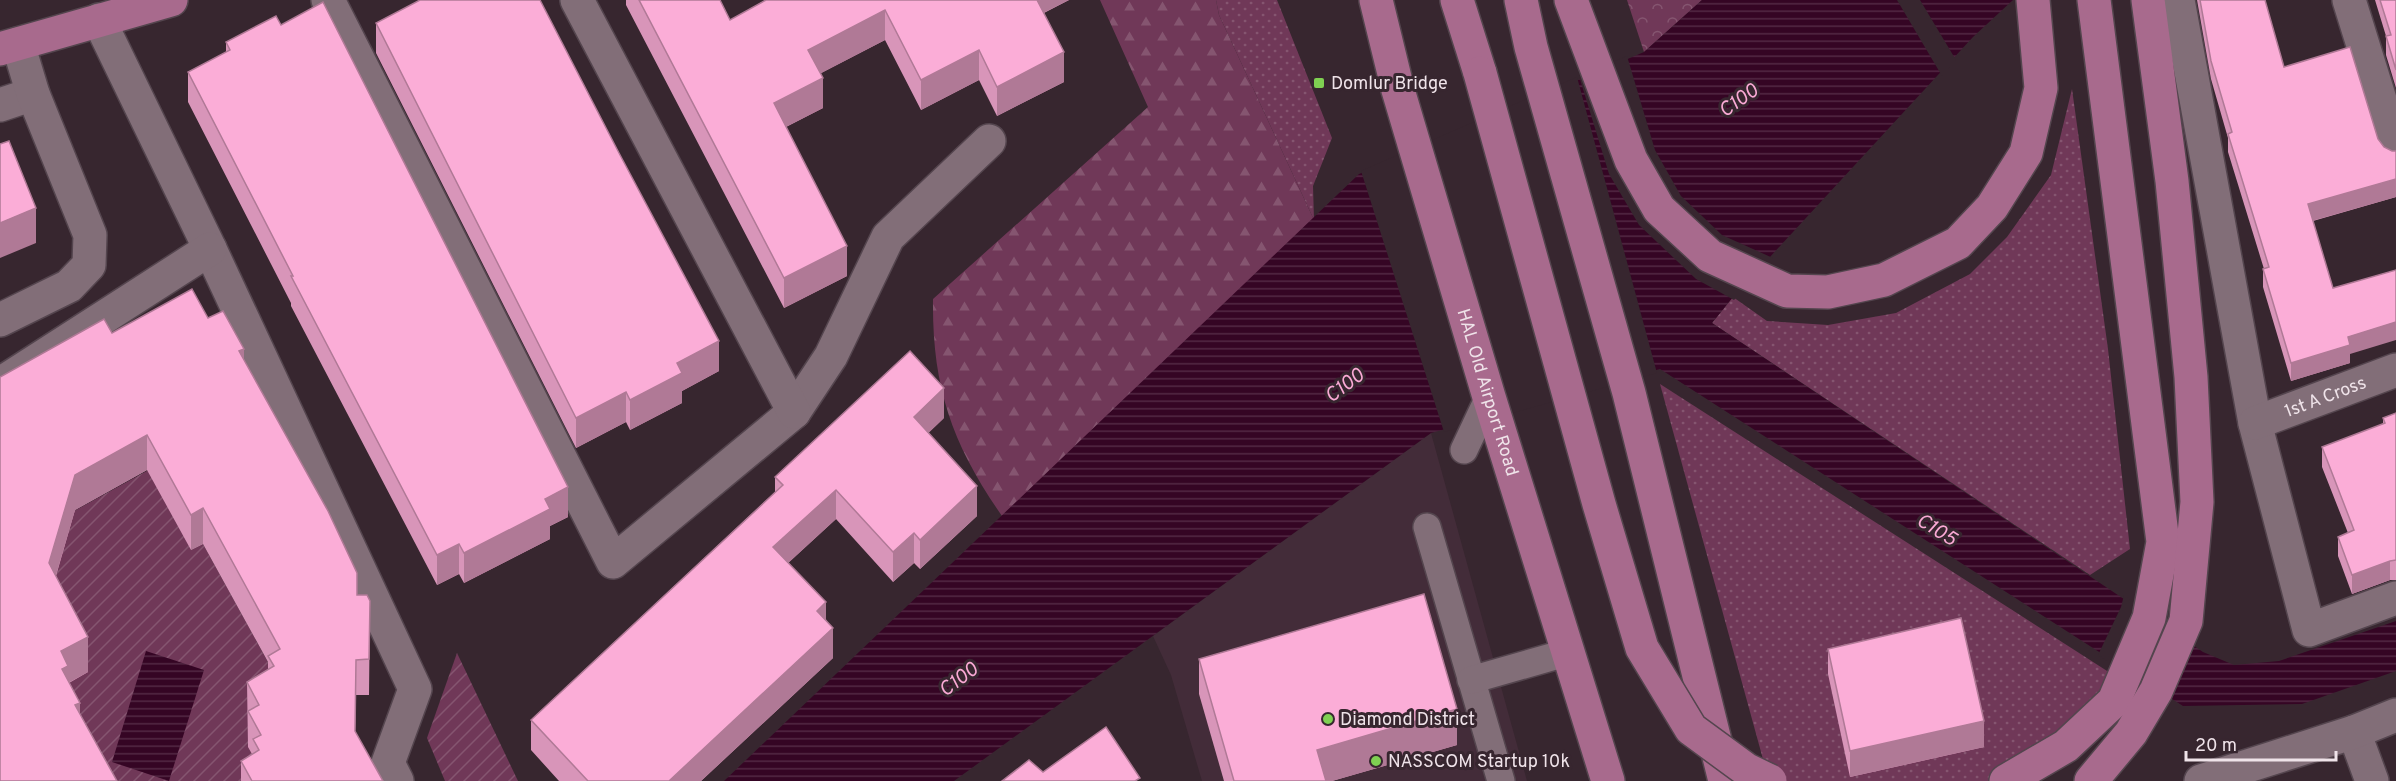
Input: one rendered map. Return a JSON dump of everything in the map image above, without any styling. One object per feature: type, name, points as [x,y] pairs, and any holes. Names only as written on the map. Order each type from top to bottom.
[{"type":"main road","points":[[9,46],[171,0]]},
{"type":"main road","name":"HAL Old Airport Road","points":[[1376,0],[1398,90],[1489,397],[1478,438],[1569,652],[1608,781]]},
{"type":"main road","points":[[1457,0],[1480,73],[1599,504],[1642,648],[1691,729],[1747,770],[1770,781]]},
{"type":"main road","points":[[1521,0],[1531,47],[1629,393],[1725,781]]},
{"type":"main road","points":[[1571,0],[1630,160],[1659,209],[1710,256],[1787,291],[1828,292],[1884,280],[1958,243],[1992,207],[2026,153],[2041,87],[2033,0]]},
{"type":"main road","points":[[2006,781],[2066,746],[2114,701],[2150,618],[2163,542],[2094,0]]},
{"type":"main road","points":[[2091,781],[2131,733],[2156,691],[2186,621],[2197,502],[2191,377],[2172,182],[2148,0]]},
{"type":"street","points":[[328,0],[613,562],[794,412],[831,356],[888,237],[989,141]]},
{"type":"street","points":[[577,0],[794,412]]},
{"type":"street","points":[[2178,0],[2255,423],[2309,630],[2396,598]]},
{"type":"street","points":[[2349,0],[2396,151]]},
{"type":"street","points":[[99,20],[210,249],[415,689],[388,763],[397,781]]},
{"type":"street","points":[[0,320],[69,286],[89,265],[90,235],[33,94],[9,46]]},
{"type":"street","points":[[0,105],[33,94]]},
{"type":"street","points":[[0,384],[210,249]]},
{"type":"street","name":"1st A Cross","points":[[2255,423],[2396,370]]},
{"type":"street","points":[[2201,781],[2354,732],[2396,715]]},
{"type":"street","points":[[2354,732],[2372,781]]},
{"type":"lane","points":[[1427,527],[1501,781]]},
{"type":"lane","points":[[1471,680],[1569,652]]},
{"type":"shaded area","points":[[1431,433],[1527,781],[1202,781],[1171,675],[1153,636]]},
{"type":"green space","points":[[1100,0],[1216,0],[1219,15],[1314,220],[1002,516],[970,464],[948,414],[936,360],[933,299],[1148,107]]},
{"type":"green space","points":[[1216,0],[1277,0],[1332,138],[1313,186],[1314,220],[1219,15]]},
{"type":"green space","points":[[1627,0],[1702,0],[1644,52]]},
{"type":"green space","points":[[2072,89],[2108,349],[2130,549],[2090,575],[1712,323],[1733,297],[1767,321],[1828,325],[1896,313],[1970,274],[2007,237],[2051,175]]},
{"type":"green space","points":[[1660,384],[2118,678],[2044,779],[2038,781],[1769,781]]},
{"type":"green space","points":[[154,467],[191,550],[203,544],[280,684],[259,740],[261,770],[256,781],[97,781],[46,608],[70,526],[54,522]]},
{"type":"green space","points":[[457,653],[518,781],[445,781],[427,738]]},
{"type":"water","points":[[1702,0],[2013,0],[1973,37],[1733,297],[1712,323],[2203,652],[2234,665],[2279,661],[2396,621],[2396,671],[2302,704],[2183,706],[1660,369],[1431,433],[954,781],[724,781],[1359,174],[1644,52]]},
{"type":"water","points":[[146,651],[204,670],[169,781],[112,762]]},
{"type":"pier","points":[[1897,0],[1920,0],[1956,60],[1942,76]]},
{"type":"pier","points":[[1627,56],[1655,150],[1681,196],[1722,235],[1773,258],[1734,300],[1696,279],[1639,225],[1609,174],[1579,76]]},
{"type":"pier","points":[[1577,77],[1657,373],[1444,432],[1361,171]]},
{"type":"pier","points":[[2124,595],[2174,629],[2151,689],[2098,655],[2121,607]]},
{"type":"building","points":[[420,0],[540,0],[719,341],[677,363],[682,373],[630,400],[626,392],[576,418],[376,23]]},
{"type":"building","points":[[639,0],[720,0],[730,20],[766,0],[1037,0],[1064,52],[997,87],[979,50],[921,80],[885,10],[808,50],[823,78],[774,103],[847,246],[784,278]]},
{"type":"building","points":[[2200,0],[2265,0],[2284,67],[2350,47],[2378,139],[2384,147],[2396,151],[2396,179],[2308,204],[2333,288],[2396,270],[2396,322],[2348,337],[2350,345],[2291,363],[2263,269],[2269,267],[2228,134],[2232,132],[2211,61]]},
{"type":"building","points":[[2380,0],[2396,0],[2396,70],[2386,36],[2391,35]]},
{"type":"building","points":[[323,2],[568,487],[545,499],[550,509],[464,553],[459,544],[437,555],[291,276],[293,276],[188,72],[230,50],[226,42],[276,16],[281,25]]},
{"type":"building","points":[[9,141],[36,208],[0,223],[0,144]]},
{"type":"building","points":[[192,289],[208,318],[223,311],[244,349],[239,351],[328,511],[357,573],[357,595],[367,595],[370,601],[369,659],[356,660],[355,731],[383,781],[252,781],[241,761],[259,750],[253,739],[261,735],[248,711],[259,705],[247,682],[274,666],[268,656],[280,649],[203,508],[191,515],[147,435],[75,475],[49,563],[88,637],[61,651],[68,666],[62,669],[80,703],[75,705],[117,781],[0,781],[0,377],[104,319],[112,333]]},
{"type":"building","points":[[910,351],[944,388],[914,417],[977,486],[920,540],[914,533],[893,552],[836,490],[773,547],[826,602],[817,611],[833,628],[669,781],[588,781],[531,720],[783,485],[775,477]]},
{"type":"building","points":[[2396,413],[2396,560],[2352,575],[2338,537],[2354,530],[2322,447],[2385,423],[2383,418]]},
{"type":"building","name":"Diamond District","points":[[1424,594],[1457,709],[1317,750],[1326,781],[1234,781],[1199,659]]},
{"type":"building","points":[[1961,618],[1984,721],[1850,751],[1828,649]]},
{"type":"building","points":[[1106,727],[1140,778],[1135,781],[1002,781],[1029,760],[1043,772]]},
{"type":"place","name":"Domlur Bridge","points":[[1319,83]]},
{"type":"place","name":"Diamond District","points":[[1328,719]]},
{"type":"place","name":"NASSCOM Startup 10k","points":[[1376,761]]},
{"type":"water label","name":"C100","points":[[1738,100]]},
{"type":"water label","name":"C100","points":[[1344,385]]},
{"type":"water label","name":"C105","points":[[1937,529]]},
{"type":"water label","name":"C100","points":[[958,679]]}]
